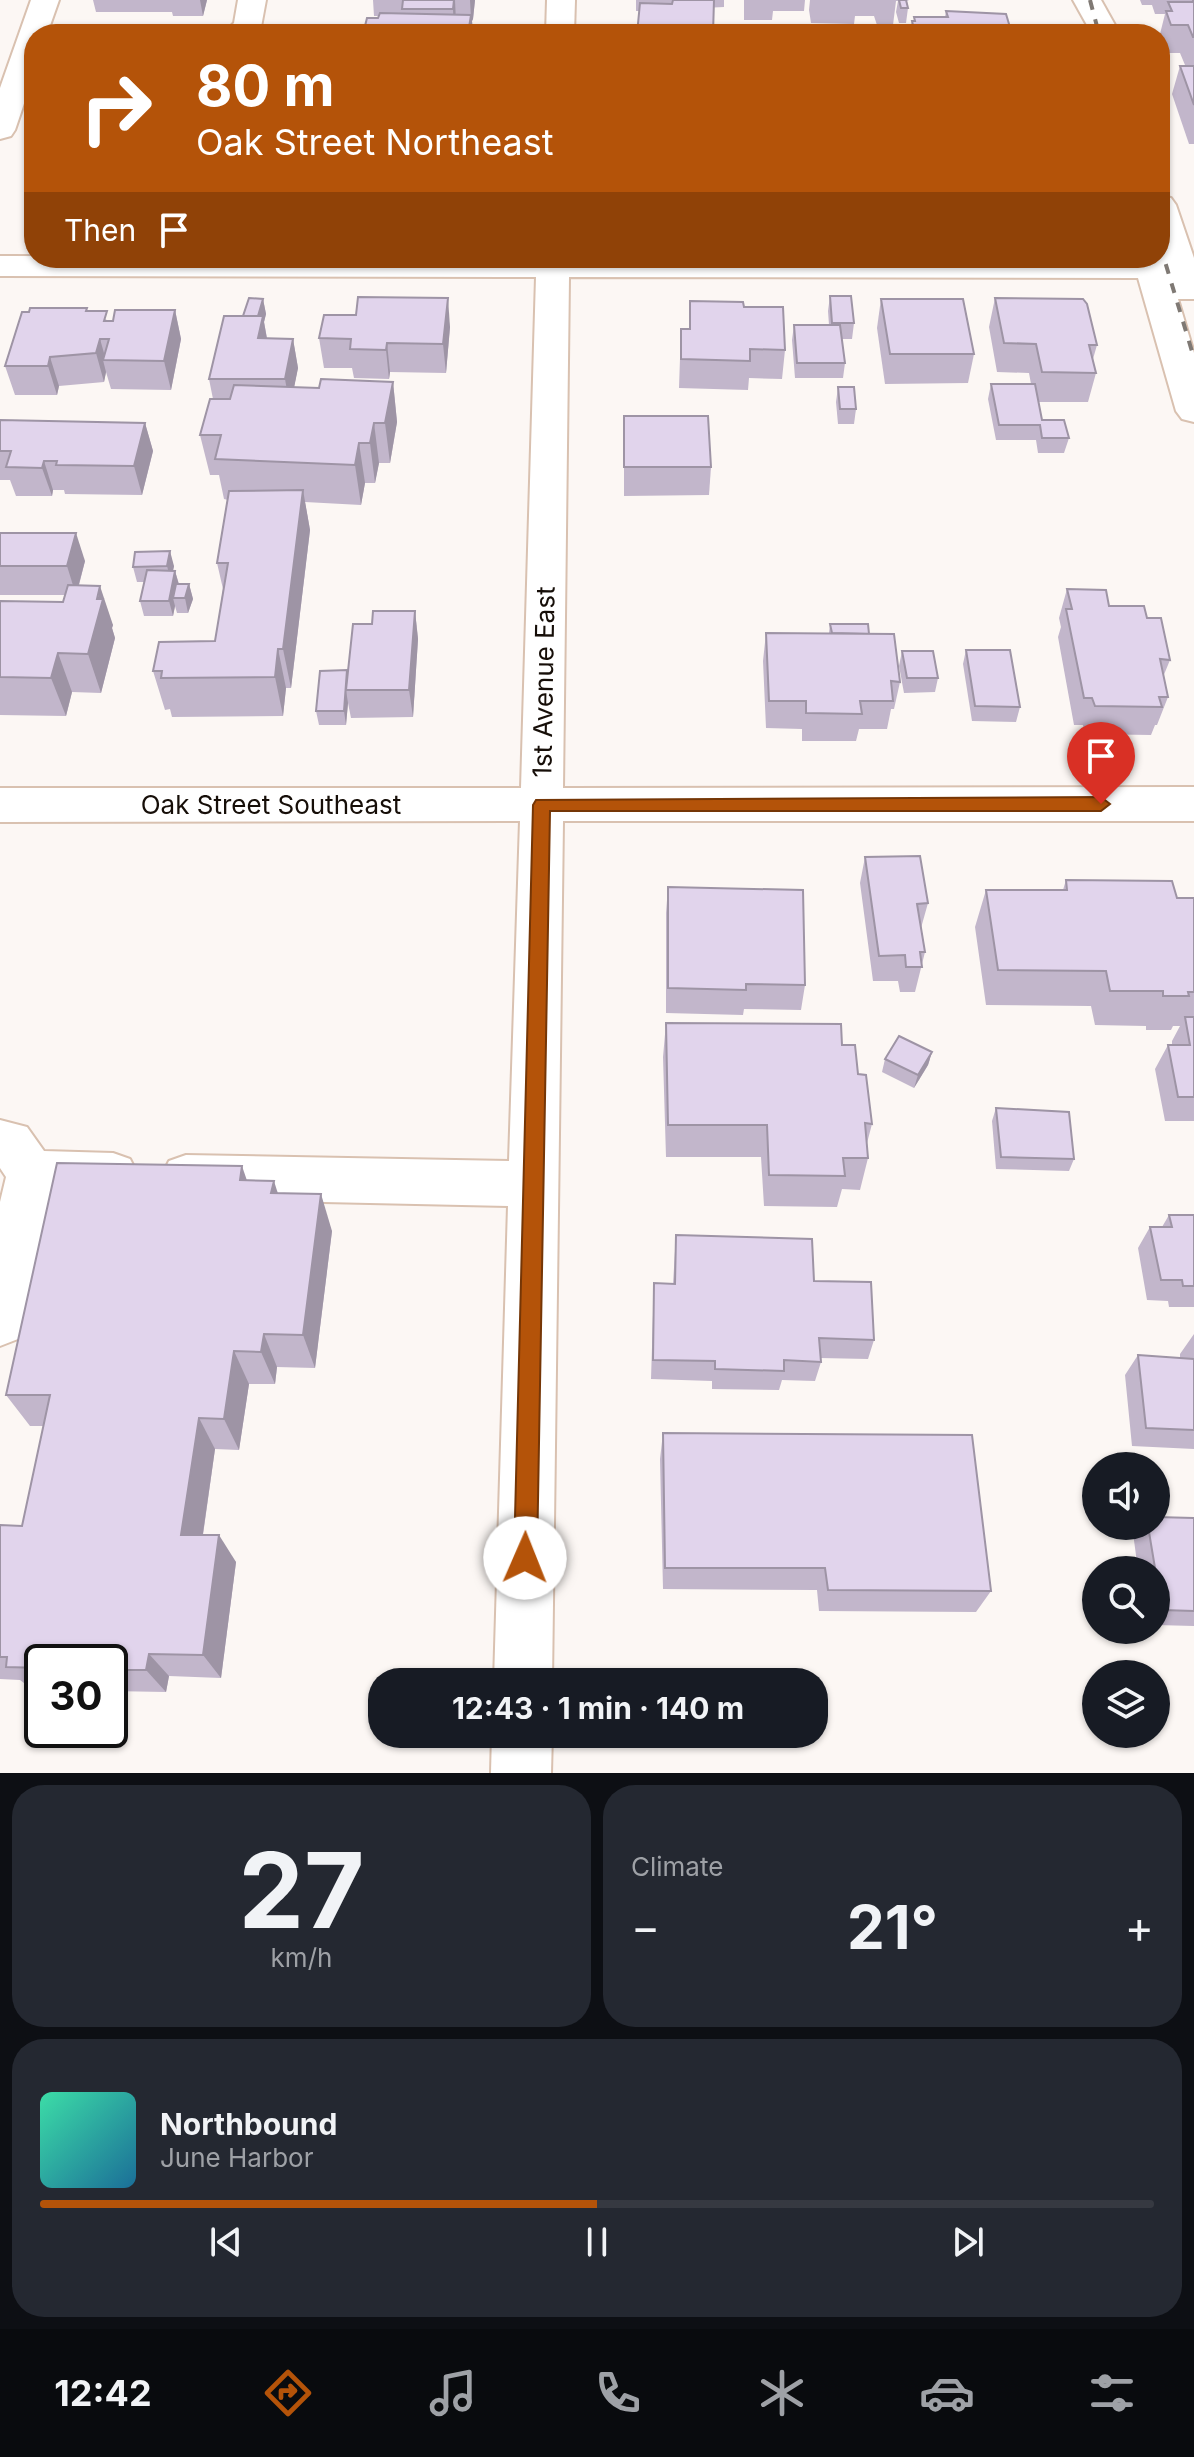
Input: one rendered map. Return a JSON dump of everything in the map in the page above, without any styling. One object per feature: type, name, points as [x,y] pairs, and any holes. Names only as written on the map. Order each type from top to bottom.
[{"type":"street","points":[[39,24],[45,0]]},
{"type":"street","points":[[248,24],[252,0]]},
{"type":"street","points":[[560,24],[561,0]]},
{"type":"street","points":[[1071,0],[1078,24]]},
{"type":"street","points":[[1087,0],[1100,24]]},
{"type":"street","points":[[0,130],[24,71]]},
{"type":"street","points":[[0,266],[24,266]]},
{"type":"street","name":"1st Avenue East","points":[[523,1668],[553,268]]},
{"type":"street","points":[[1169,268],[1194,411]]},
{"type":"street","points":[[1170,268],[1194,313]]},
{"type":"street","name":"Oak Street Southeast","points":[[0,805],[1194,804]]},
{"type":"street","points":[[0,1317],[16,1158],[533,1184]]},
{"type":"street","points":[[521,1773],[522,1748]]},
{"type":"building","points":[[403,0],[454,0],[453,9],[402,9]]},
{"type":"building","points":[[673,0],[714,0],[713,24],[638,24],[640,3],[672,4]]},
{"type":"building","points":[[899,0],[906,0],[908,8],[901,8]]},
{"type":"building","points":[[1168,2],[1194,2],[1193,37],[1188,25],[1171,25],[1166,11],[1172,11]]},
{"type":"building","points":[[946,11],[1006,14],[1009,24],[913,24],[912,21],[915,21],[914,17],[948,17]]},
{"type":"building","points":[[380,13],[471,15],[470,24],[366,24],[367,18],[378,18]]},
{"type":"building","points":[[1180,66],[1194,66],[1194,105]]},
{"type":"building","points":[[830,296],[851,296],[854,323],[832,323]]},
{"type":"building","points":[[358,297],[448,298],[443,344],[387,343],[386,350],[350,349],[351,339],[319,338],[324,315],[356,315]]},
{"type":"building","points":[[249,298],[263,299],[258,316],[243,316]]},
{"type":"building","points":[[995,298],[1083,299],[1097,345],[1089,345],[1096,373],[1042,372],[1036,344],[1004,343]]},
{"type":"building","points":[[881,299],[963,299],[974,354],[890,354]]},
{"type":"building","points":[[690,301],[743,302],[744,307],[783,307],[785,350],[750,349],[750,361],[681,359],[681,329],[690,329]]},
{"type":"building","points":[[30,308],[107,311],[104,321],[113,321],[115,310],[175,310],[164,361],[103,360],[109,339],[100,339],[96,353],[50,357],[48,366],[5,366],[22,312],[29,312]]},
{"type":"building","points":[[224,316],[263,316],[258,338],[293,339],[285,379],[209,379]]},
{"type":"building","points":[[794,325],[840,325],[845,363],[797,363]]},
{"type":"building","points":[[321,379],[393,382],[385,423],[374,423],[370,443],[359,443],[355,465],[215,459],[221,435],[200,435],[210,399],[230,399],[234,385],[319,388]]},
{"type":"building","points":[[991,384],[1035,384],[1042,420],[1064,420],[1069,438],[1042,438],[1040,425],[999,425]]},
{"type":"building","points":[[838,387],[854,387],[856,409],[840,409]]},
{"type":"building","points":[[624,416],[708,416],[711,467],[624,467]]},
{"type":"building","points":[[0,420],[145,423],[134,466],[56,465],[57,461],[44,461],[42,468],[6,467],[11,451],[0,451]]},
{"type":"building","points":[[303,490],[283,649],[278,649],[275,677],[161,678],[162,671],[153,671],[159,642],[215,641],[228,563],[217,563],[229,491]]},
{"type":"building","points":[[0,533],[76,533],[67,566],[0,566]]},
{"type":"building","points":[[170,551],[167,566],[133,567],[135,552]]},
{"type":"building","points":[[147,570],[175,571],[169,601],[140,601]]},
{"type":"building","points":[[176,584],[189,584],[185,598],[173,598]]},
{"type":"building","points":[[68,585],[100,586],[97,599],[103,599],[88,654],[58,653],[51,678],[0,677],[0,601],[63,602]]},
{"type":"building","points":[[1067,589],[1106,590],[1109,606],[1144,606],[1147,618],[1161,618],[1170,660],[1160,659],[1168,697],[1159,697],[1162,707],[1095,706],[1092,698],[1084,698],[1066,609],[1072,609]]},
{"type":"building","points":[[373,611],[415,611],[409,690],[346,690],[353,624],[372,624]]},
{"type":"building","points":[[830,624],[868,624],[869,634],[832,633]]},
{"type":"building","points":[[766,633],[894,634],[900,682],[891,681],[893,701],[860,701],[862,714],[806,713],[806,701],[769,701]]},
{"type":"building","points":[[966,650],[1010,650],[1020,707],[975,706]]},
{"type":"building","points":[[902,651],[933,651],[938,678],[907,678]]},
{"type":"building","points":[[347,670],[344,711],[316,711],[320,671]]},
{"type":"building","points":[[920,856],[928,903],[917,904],[925,952],[920,952],[922,967],[906,967],[905,955],[879,956],[865,857]]},
{"type":"building","points":[[1066,880],[1172,881],[1177,898],[1194,898],[1194,992],[1188,992],[1189,996],[1163,996],[1163,991],[1110,991],[1106,971],[998,970],[986,890],[1067,890]]},
{"type":"building","points":[[668,887],[803,890],[805,985],[746,984],[746,990],[668,988]]},
{"type":"building","points":[[1185,1017],[1194,1017],[1194,1097],[1178,1097],[1168,1045],[1190,1045]]},
{"type":"building","points":[[666,1023],[841,1024],[842,1045],[855,1045],[858,1074],[866,1075],[872,1124],[865,1123],[868,1158],[843,1158],[845,1176],[769,1175],[767,1125],[668,1125]]},
{"type":"building","points":[[899,1036],[932,1052],[918,1075],[885,1059]]},
{"type":"building","points":[[996,1108],[1069,1112],[1074,1159],[1001,1157]]},
{"type":"building","points":[[57,1163],[242,1166],[240,1180],[274,1181],[271,1193],[321,1194],[303,1335],[264,1334],[261,1352],[234,1351],[224,1419],[199,1418],[181,1535],[219,1535],[203,1655],[149,1654],[146,1670],[128,1670],[128,1644],[24,1644],[24,1668],[6,1667],[7,1657],[0,1657],[0,1525],[22,1526],[50,1395],[6,1395]]},
{"type":"building","points":[[1169,1215],[1194,1215],[1194,1286],[1183,1286],[1182,1280],[1161,1280],[1150,1227],[1172,1227]]},
{"type":"building","points":[[676,1235],[812,1239],[814,1281],[871,1282],[874,1340],[819,1338],[821,1362],[784,1360],[784,1371],[715,1369],[715,1361],[653,1360],[654,1283],[675,1284]]},
{"type":"building","points":[[1138,1355],[1194,1359],[1194,1430],[1146,1428]]},
{"type":"building","points":[[663,1433],[972,1435],[991,1591],[828,1590],[825,1568],[665,1568]]},
{"type":"building","points":[[1170,1517],[1194,1518],[1194,1611],[1170,1610],[1170,1556],[1153,1556],[1150,1540],[1170,1540]]},
{"type":"railway","points":[[1090,0],[1096,24]]},
{"type":"railway","points":[[1167,268],[1194,358]]},
{"type":"route","points":[[525,1558],[542,805],[1101,804]]}]
